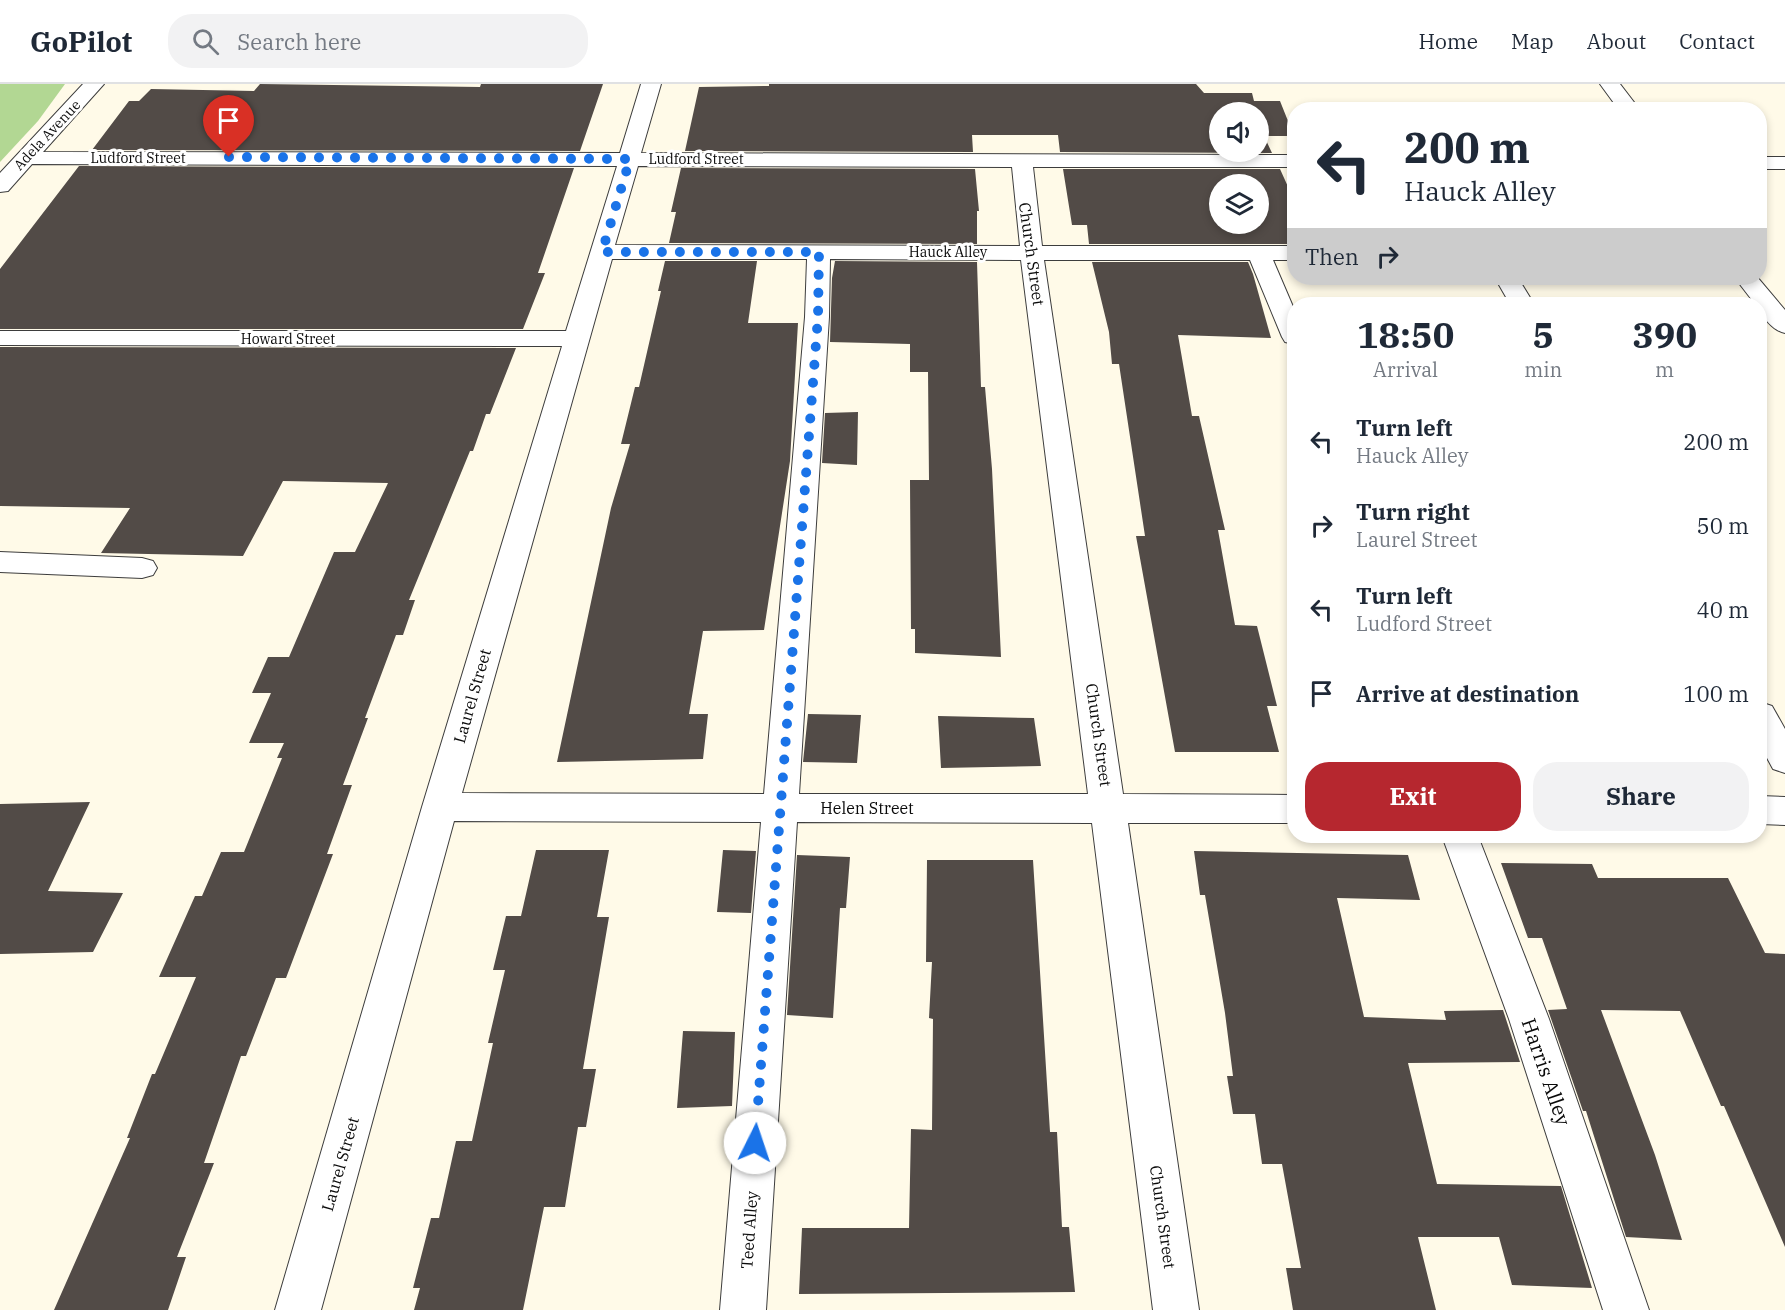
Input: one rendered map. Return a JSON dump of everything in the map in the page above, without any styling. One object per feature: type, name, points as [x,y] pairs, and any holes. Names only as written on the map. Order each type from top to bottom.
[{"type":"street","name":"Adela Avenue","points":[[0,186],[94,84]]},
{"type":"street","name":"Laurel Street","points":[[298,1310],[440,807],[651,84]]},
{"type":"street","points":[[1610,84],[1624,102]]},
{"type":"street","name":"Ludford Street","points":[[25,159],[1287,161]]},
{"type":"street","name":"Church Street","points":[[1023,160],[1022,177],[1032,253],[1176,1310]]},
{"type":"street","points":[[1767,163],[1785,163]]},
{"type":"street","name":"Hauck Alley","points":[[602,252],[1287,253]]},
{"type":"street","name":"Teed Alley","points":[[743,1310],[818,317],[819,252]]},
{"type":"street","points":[[1258,253],[1287,321]]},
{"type":"street","points":[[1752,285],[1761,297]]},
{"type":"street","points":[[1767,304],[1785,326]]},
{"type":"street","name":"Howard Street","points":[[0,338],[576,339]]},
{"type":"street","points":[[0,562],[142,568]]},
{"type":"street","points":[[1767,728],[1785,760]]},
{"type":"street","name":"Helen Street","points":[[440,807],[1287,809]]},
{"type":"street","points":[[1767,810],[1785,811]]},
{"type":"street","name":"Harris Alley","points":[[1463,843],[1528,1019],[1626,1310]]},
{"type":"green space","points":[[0,84],[65,84],[38,121],[0,162]]},
{"type":"building","points":[[260,84],[480,87],[481,84],[603,84],[580,151],[92,150],[129,101],[139,101],[151,89],[254,91]]},
{"type":"building","points":[[769,84],[1196,84],[1204,93],[1252,93],[1254,101],[1280,101],[1287,118],[1287,136],[1269,136],[1269,102],[1209,102],[1209,153],[1060,152],[1058,135],[972,135],[973,152],[685,151],[699,87],[769,86]]},
{"type":"building","points":[[79,166],[574,168],[538,273],[545,273],[523,329],[0,329],[0,269]]},
{"type":"building","points":[[681,168],[975,169],[979,211],[977,211],[977,244],[669,243],[676,212],[671,212]]},
{"type":"building","points":[[1063,169],[1280,169],[1287,184],[1287,244],[1089,244],[1087,225],[1072,225]]},
{"type":"building","points":[[665,261],[757,261],[748,323],[798,323],[790,461],[764,630],[703,631],[689,714],[708,714],[703,759],[557,762],[611,508],[630,444],[621,444],[635,387],[639,387],[661,291],[658,291]]},
{"type":"building","points":[[835,261],[977,262],[981,387],[985,387],[992,469],[1001,657],[915,653],[915,629],[911,629],[910,480],[929,480],[928,372],[910,372],[910,344],[830,342],[832,278]]},
{"type":"building","points":[[1092,262],[1248,262],[1253,274],[1271,338],[1178,335],[1192,416],[1199,416],[1225,530],[1218,530],[1235,625],[1257,626],[1277,706],[1267,706],[1279,752],[1175,752],[1136,536],[1145,536],[1119,364],[1112,364],[1109,332]]},
{"type":"building","points":[[0,347],[516,348],[490,414],[486,414],[473,451],[470,451],[409,600],[415,600],[403,635],[396,635],[365,718],[368,718],[343,785],[352,785],[327,854],[333,854],[286,978],[276,978],[246,1056],[241,1056],[204,1163],[214,1163],[177,1257],[186,1257],[168,1310],[54,1310],[130,1138],[127,1138],[152,1074],[155,1074],[196,977],[159,977],[195,896],[202,896],[221,852],[244,852],[282,758],[277,758],[284,743],[249,743],[271,693],[252,693],[268,657],[289,657],[334,552],[355,552],[388,483],[283,481],[243,556],[101,553],[130,508],[0,506]]},
{"type":"building","points":[[858,412],[857,465],[822,463],[825,413]]},
{"type":"building","points":[[808,714],[861,715],[857,763],[803,762]]},
{"type":"building","points":[[938,716],[1034,718],[1041,766],[941,768]]},
{"type":"building","points":[[90,802],[48,891],[123,893],[93,952],[0,954],[0,804]]},
{"type":"building","points":[[536,850],[609,850],[597,917],[609,917],[583,1069],[596,1069],[586,1127],[578,1127],[565,1207],[544,1207],[523,1310],[414,1310],[420,1288],[413,1288],[431,1218],[439,1218],[456,1141],[472,1141],[493,1043],[488,1043],[505,970],[493,970],[506,916],[521,916]]},
{"type":"building","points":[[723,850],[756,851],[751,913],[717,912]]},
{"type":"building","points":[[1194,851],[1408,855],[1420,900],[1337,898],[1364,1017],[1446,1020],[1444,1011],[1503,1010],[1520,1062],[1408,1063],[1437,1184],[1561,1186],[1592,1288],[1512,1285],[1499,1237],[1418,1237],[1436,1310],[1293,1310],[1286,1268],[1301,1268],[1282,1164],[1262,1164],[1255,1114],[1233,1114],[1227,1076],[1233,1076],[1225,1013],[1205,895],[1200,895]]},
{"type":"building","points":[[797,855],[850,857],[846,908],[840,908],[833,1018],[787,1015]]},
{"type":"building","points":[[927,860],[1033,860],[1050,1132],[1057,1132],[1062,1227],[1069,1227],[1075,1292],[799,1294],[802,1228],[909,1228],[911,1129],[932,1130],[933,1019],[929,1018],[932,962],[926,962]]},
{"type":"building","points":[[1501,863],[1592,864],[1598,878],[1728,878],[1765,953],[1785,954],[1785,1247],[1680,1011],[1601,1010],[1655,1155],[1682,1240],[1626,1237],[1586,1111],[1583,1111],[1548,1010],[1567,1009],[1542,938],[1528,938]]},
{"type":"building","points":[[683,1031],[735,1032],[732,1106],[677,1108]]},
{"type":"route","points":[[229,157],[630,159],[602,252],[819,252],[818,317],[755,1143]]}]
